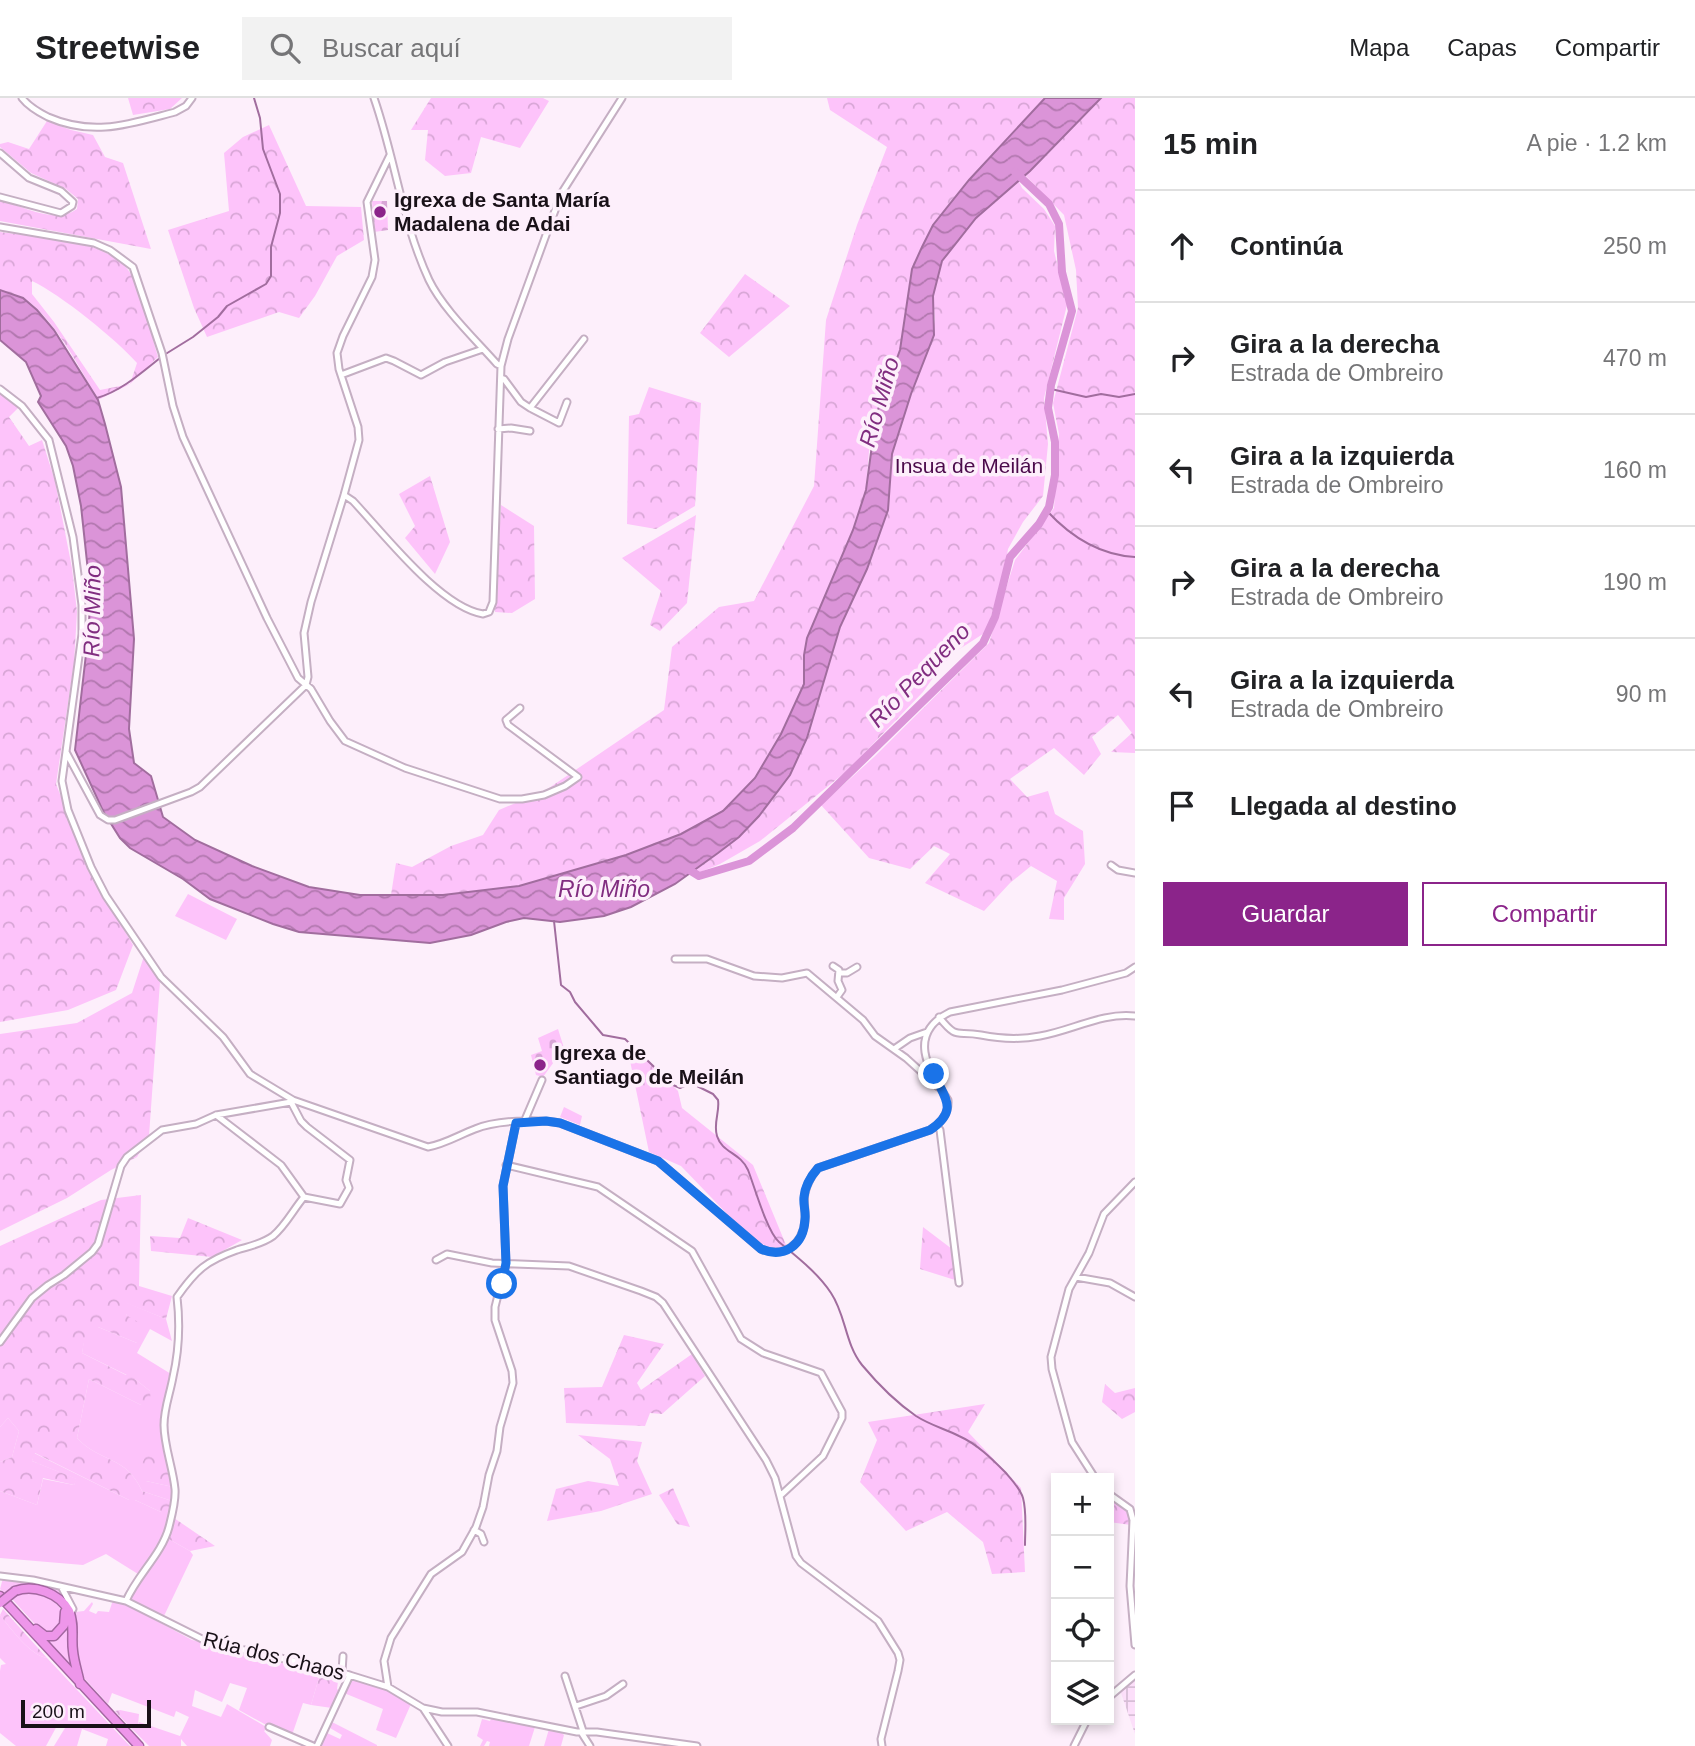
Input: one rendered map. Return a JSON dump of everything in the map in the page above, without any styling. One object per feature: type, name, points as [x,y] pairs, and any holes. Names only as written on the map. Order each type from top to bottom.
[{"type":"highway","points":[[4,1604],[15,1591],[34,1589],[45,1591],[61,1602],[70,1615],[73,1651],[80,1684]]},
{"type":"highway","points":[[0,1596],[4,1604],[139,1746]]},
{"type":"highway","points":[[4,1604],[25,1618],[41,1634],[49,1637],[54,1636],[64,1625],[66,1615],[61,1602]]},
{"type":"street","points":[[22,98],[41,114],[82,129],[103,128],[175,112],[186,106],[192,98]]},
{"type":"street","points":[[374,98],[405,211],[429,280],[437,294],[497,364],[501,363]]},
{"type":"street","points":[[344,495],[354,501],[423,576],[446,596],[467,610],[484,614],[489,612],[493,602],[501,363],[561,194],[622,98]]},
{"type":"street","points":[[0,153],[29,178],[61,191],[73,202],[72,206],[61,213],[0,197]]},
{"type":"street","points":[[66,752],[100,815],[115,820],[200,787],[306,685],[308,677],[304,633],[355,457],[358,427],[341,375],[337,353],[342,335],[372,277],[375,260],[367,202],[385,163],[391,159]]},
{"type":"street","points":[[0,227],[94,243],[110,250],[133,267],[162,353],[173,406],[183,437],[267,618],[298,678],[311,689],[345,741],[405,768],[500,799],[544,795],[578,777],[508,725],[506,720],[520,708]]},
{"type":"street","points":[[530,408],[584,339]]},
{"type":"street","points":[[341,375],[386,359],[394,360],[421,375],[445,362],[484,349]]},
{"type":"street","points":[[501,378],[521,402],[559,423],[567,402]]},
{"type":"street","points":[[0,389],[22,406],[49,440],[73,537],[82,605],[82,634],[62,781],[68,810],[106,896],[161,977],[223,1037],[250,1074],[292,1101],[428,1147],[478,1127],[524,1122],[560,1123],[658,1161],[761,1249],[779,1254],[788,1251],[800,1236],[806,1218],[804,1195],[818,1168],[930,1130],[937,1126],[949,1108],[948,1100],[923,1051],[927,1031]]},
{"type":"street","points":[[498,429],[530,430]]},
{"type":"street","points":[[1111,864],[1118,870],[1135,873]]},
{"type":"street","points":[[675,959],[707,959],[754,976],[782,978],[807,973],[863,1020],[875,1036],[941,1089]]},
{"type":"street","points":[[833,966],[839,973],[838,981],[842,990],[837,997]]},
{"type":"street","points":[[839,973],[856,967]]},
{"type":"street","points":[[894,1049],[927,1031],[939,1017],[950,1012],[1100,980],[1126,973],[1135,967]]},
{"type":"street","points":[[939,1017],[950,1030],[959,1035],[978,1034],[1005,1040],[1040,1037],[1119,1014],[1135,1016]]},
{"type":"street","points":[[524,1122],[541,1080]]},
{"type":"street","points":[[0,1342],[32,1298],[64,1275],[98,1244],[117,1177],[127,1157],[162,1130],[196,1125],[216,1115],[292,1101]]},
{"type":"street","points":[[216,1115],[281,1165],[304,1197],[340,1203],[349,1188],[346,1180],[351,1160],[301,1121],[292,1101]]},
{"type":"street","points":[[388,1686],[384,1661],[391,1638],[431,1574],[462,1552],[474,1530],[483,1507],[500,1427],[513,1383],[512,1371],[495,1320],[495,1307],[506,1263],[503,1186],[516,1123]]},
{"type":"street","points":[[937,1126],[940,1130],[959,1283]]},
{"type":"street","points":[[506,1165],[598,1186],[692,1251],[741,1339],[763,1353],[821,1373],[842,1412],[842,1418],[823,1456],[780,1496]]},
{"type":"street","points":[[1092,1473],[1072,1442],[1051,1362],[1069,1289],[1089,1253],[1104,1214],[1135,1182]]},
{"type":"street","points":[[126,1601],[169,1530],[174,1505],[175,1492],[164,1428],[166,1402],[177,1350],[180,1318],[177,1297],[193,1274],[216,1258],[257,1245],[272,1237],[288,1222],[304,1197]]},
{"type":"street","points":[[436,1260],[447,1254],[475,1261],[569,1266],[656,1297],[675,1318],[698,1358],[766,1460],[780,1496],[796,1556],[801,1563],[878,1621],[898,1653],[900,1660],[882,1746]]},
{"type":"street","points":[[1076,1277],[1110,1283],[1135,1297]]},
{"type":"street","points":[[1114,1498],[1130,1509],[1133,1520],[1130,1586],[1135,1645]]},
{"type":"street","points":[[474,1530],[481,1534],[484,1542]]},
{"type":"street","name":"Rúa dos Chaos","points":[[0,1576],[33,1580],[126,1601],[208,1642],[244,1648],[388,1686],[423,1708]]},
{"type":"street","points":[[62,1588],[73,1609],[70,1615]]},
{"type":"street","points":[[342,1672],[343,1656]]},
{"type":"street","points":[[269,1727],[315,1746],[350,1675]]},
{"type":"street","points":[[1114,1693],[1135,1675]]},
{"type":"street","points":[[565,1676],[582,1732],[590,1746]]},
{"type":"street","points":[[576,1706],[606,1696],[623,1684]]},
{"type":"street","points":[[423,1708],[442,1712],[477,1712],[582,1732],[697,1746]]},
{"type":"street","points":[[423,1708],[448,1746]]},
{"type":"street","points":[[1074,1746],[1084,1725]]},
{"type":"shaded area","points":[[1135,1679],[1135,1734],[1120,1690]]},
{"type":"green space","points":[[128,98],[182,98],[170,109],[133,115]]},
{"type":"green space","points":[[431,98],[543,98],[549,101],[520,148],[481,137],[471,173],[445,176],[425,160],[428,130],[411,130]]},
{"type":"green space","points":[[827,98],[1045,98],[933,225],[912,269],[900,350],[869,451],[866,490],[853,530],[807,638],[804,684],[781,734],[755,778],[723,811],[681,834],[626,855],[519,886],[443,895],[391,895],[396,863],[412,867],[451,846],[483,835],[499,810],[546,790],[664,710],[672,647],[719,607],[754,601],[814,486],[826,320],[857,225],[887,147],[830,110]]},
{"type":"green space","points":[[1101,98],[1135,98],[1135,753],[1111,752],[1132,733],[1118,715],[1092,737],[1101,754],[1084,775],[1054,748],[1010,779],[1027,797],[1048,791],[1055,814],[1083,831],[1085,864],[1064,898],[1064,920],[1049,919],[1057,881],[1031,866],[1010,883],[984,911],[925,883],[950,854],[934,846],[910,869],[869,858],[821,805],[874,757],[989,643],[1015,560],[1054,508],[1059,434],[1053,403],[1078,308],[1076,270],[1064,215],[1025,175]]},
{"type":"green space","points":[[47,121],[93,135],[105,157],[123,163],[151,249],[0,221],[0,201],[49,215],[77,209],[78,199],[66,189],[31,173],[0,147],[0,144],[8,142],[29,149]]},
{"type":"green space","points":[[269,125],[306,206],[361,207],[364,240],[337,256],[315,296],[299,318],[279,312],[207,337],[194,308],[168,230],[229,211],[224,153],[243,137]]},
{"type":"green space","name":"Insua de Meilán","points":[[1018,180],[1055,226],[1054,251],[1067,305],[1044,398],[1048,444],[1043,496],[1023,522],[1008,549],[1004,574],[986,632],[958,650],[942,665],[923,692],[848,770],[760,841],[698,873],[694,870],[739,837],[759,816],[790,775],[800,755],[840,627],[867,569],[888,510],[892,454],[928,351],[935,320],[933,296],[942,261],[976,218]]},
{"type":"green space","points":[[372,201],[387,201],[388,230],[374,232]]},
{"type":"green space","points":[[0,232],[72,241],[107,253],[121,262],[136,283],[158,357],[130,384],[98,400],[75,359],[43,315],[21,297],[0,290]],"holes":[[[32,281],[88,318],[137,363],[130,384],[100,390],[32,294]]]},
{"type":"green space","points":[[745,274],[790,306],[729,357],[700,333]]},
{"type":"green space","points":[[649,387],[701,403],[695,506],[656,529],[627,524],[629,416],[639,414]]},
{"type":"green space","points":[[0,394],[18,408],[9,417],[29,446],[42,440],[55,481],[72,568],[77,612],[74,663],[56,784],[92,875],[133,945],[116,990],[68,1010],[0,1022]]},
{"type":"green space","points":[[430,476],[450,542],[435,574],[405,538],[415,526],[399,494]]},
{"type":"green space","points":[[501,505],[534,526],[535,599],[512,613],[495,612]]},
{"type":"green space","points":[[696,515],[687,603],[660,631],[650,625],[661,591],[622,558]]},
{"type":"green space","points":[[188,894],[237,919],[226,940],[175,916]]},
{"type":"green space","points":[[144,956],[160,982],[149,1136],[137,1157],[67,1198],[0,1231],[0,1034],[77,1023],[132,993]]},
{"type":"green space","points":[[558,1029],[564,1048],[543,1077],[536,1075],[531,1055],[542,1051],[538,1038]]},
{"type":"green space","points":[[636,1047],[678,1091],[682,1108],[753,1165],[786,1245],[778,1250],[761,1244],[731,1218],[681,1166],[649,1152],[629,1056]]},
{"type":"green space","points":[[564,1107],[582,1116],[580,1125],[560,1117]]},
{"type":"green space","points":[[141,1195],[139,1286],[172,1296],[166,1319],[126,1303],[126,1315],[147,1327],[137,1343],[98,1327],[87,1327],[82,1353],[126,1375],[136,1368],[135,1379],[150,1391],[151,1403],[141,1405],[89,1379],[77,1438],[128,1471],[142,1491],[172,1501],[168,1527],[162,1521],[161,1512],[135,1500],[129,1500],[35,1453],[32,1461],[77,1479],[74,1485],[43,1478],[37,1505],[0,1491],[0,1462],[12,1457],[19,1431],[8,1418],[0,1427],[0,1246],[101,1200]]},
{"type":"green space","points":[[188,1218],[242,1240],[212,1257],[151,1251],[150,1236],[180,1238]]},
{"type":"green space","points":[[923,1227],[952,1249],[955,1280],[920,1269]]},
{"type":"green space","points":[[125,1302],[166,1319],[172,1341],[150,1329],[137,1353],[171,1374],[163,1418],[169,1463],[146,1481],[173,1487],[172,1501],[142,1491],[128,1471],[77,1438],[89,1379],[141,1405],[150,1391],[135,1379],[82,1353],[86,1327],[98,1327],[137,1343],[126,1314]]},
{"type":"green space","points":[[624,1335],[664,1344],[637,1383],[641,1390],[692,1354],[705,1376],[662,1414],[650,1413],[645,1426],[566,1423],[564,1388],[602,1387]]},
{"type":"green space","points":[[1105,1384],[1115,1393],[1135,1388],[1135,1412],[1122,1419],[1102,1402]]},
{"type":"green space","points":[[985,1404],[968,1432],[1021,1488],[1025,1572],[992,1574],[983,1542],[947,1512],[906,1531],[860,1482],[877,1440],[868,1422]]},
{"type":"green space","points":[[8,1418],[19,1431],[12,1457],[0,1462],[0,1427]]},
{"type":"green space","points":[[578,1435],[642,1442],[637,1461],[652,1494],[601,1511],[547,1521],[556,1489],[588,1481],[619,1486],[610,1459]]},
{"type":"green space","points":[[34,1453],[129,1500],[135,1500],[161,1512],[168,1527],[158,1548],[138,1574],[106,1554],[83,1565],[0,1558],[0,1491],[37,1505],[43,1479],[74,1485],[76,1479],[32,1461]]},
{"type":"green space","points":[[146,1455],[169,1463],[173,1487],[146,1481],[138,1473]]},
{"type":"green space","points":[[673,1488],[690,1527],[677,1524],[659,1495]]},
{"type":"green space","points":[[1114,1502],[1127,1511],[1131,1525],[1114,1523]]},
{"type":"green space","points":[[174,1518],[215,1546],[190,1551],[167,1538]]},
{"type":"green space","points":[[167,1538],[193,1555],[164,1616],[128,1601]]},
{"type":"green space","points":[[3,1578],[53,1586],[60,1589],[70,1603],[38,1586],[21,1585],[4,1593],[0,1589]]},
{"type":"green space","points":[[28,1592],[53,1601],[62,1613],[62,1620],[48,1634],[42,1632],[12,1599]]},
{"type":"green space","points":[[113,1600],[126,1604],[192,1640],[292,1662],[292,1667],[302,1672],[320,1674],[311,1705],[303,1703],[292,1735],[239,1710],[247,1688],[230,1683],[222,1702],[195,1690],[192,1706],[221,1717],[227,1704],[268,1728],[264,1731],[272,1740],[270,1746],[187,1746],[181,1739],[181,1746],[149,1746],[127,1724],[138,1725],[139,1722],[180,1736],[189,1717],[176,1711],[174,1717],[112,1693],[108,1704],[84,1678],[78,1660],[75,1612],[84,1611],[92,1602],[89,1611],[96,1614],[98,1611],[109,1612]]},
{"type":"green space","points":[[3,1609],[47,1658],[34,1652],[15,1634],[0,1615]]},
{"type":"green space","points":[[0,1615],[28,1647],[47,1658],[130,1746],[106,1746],[108,1739],[82,1729],[77,1746],[54,1746],[65,1728],[58,1724],[46,1746],[16,1746],[0,1733],[0,1671],[1,1665],[6,1664],[0,1658]]},
{"type":"green space","points":[[68,1620],[76,1672],[47,1641]]},
{"type":"green space","points":[[320,1674],[339,1674],[337,1689],[341,1692],[332,1708],[311,1705]]},
{"type":"green space","points":[[351,1676],[384,1688],[411,1704],[396,1738],[376,1730],[383,1709],[344,1693]]},
{"type":"green space","points":[[115,1711],[139,1714],[138,1725],[127,1724]]},
{"type":"green space","points":[[492,1717],[535,1727],[529,1746],[489,1746],[490,1742],[487,1741],[484,1746],[480,1746],[483,1740],[477,1736],[482,1719],[490,1721]]},
{"type":"green space","points":[[332,1722],[377,1746],[319,1746],[327,1733],[340,1739],[342,1735],[330,1728]]},
{"type":"green space","points":[[549,1729],[560,1731],[564,1735],[561,1746],[544,1746]]},
{"type":"water","name":"Río Miño","points":[[1045,98],[1101,98],[1030,171],[976,218],[942,261],[933,296],[934,335],[892,454],[888,510],[867,569],[840,627],[807,738],[790,775],[759,816],[739,837],[675,884],[631,907],[604,916],[560,922],[524,918],[471,935],[430,943],[299,932],[273,924],[210,899],[183,879],[130,848],[120,838],[103,811],[75,750],[89,628],[90,590],[81,506],[73,466],[66,446],[38,402],[41,396],[26,362],[0,340],[0,290],[23,298],[37,310],[54,330],[98,400],[121,487],[134,639],[129,729],[134,763],[151,776],[163,817],[195,840],[252,866],[309,887],[360,895],[443,895],[519,886],[626,855],[681,834],[723,811],[755,778],[781,734],[804,684],[807,638],[853,530],[866,490],[876,415],[900,350],[912,269],[933,225],[969,180]]},
{"type":"waterway","points":[[164,355],[193,337],[227,306],[266,284],[271,276],[271,247],[280,213],[280,194],[263,149],[260,118],[254,98]]},
{"type":"waterway","name":"Río Pequeno","points":[[683,866],[699,876],[749,861],[793,828],[983,643],[995,617],[1010,557],[1039,524],[1049,507],[1055,475],[1055,442],[1048,408],[1051,385],[1072,311],[1062,272],[1059,224],[1049,204],[1015,172]]},
{"type":"waterway","points":[[97,398],[138,376],[160,358]]},
{"type":"waterway","points":[[1051,389],[1086,397],[1135,394]]},
{"type":"waterway","points":[[1047,511],[1086,543],[1109,553],[1135,557]]},
{"type":"waterway","points":[[554,921],[561,985],[570,992],[575,1002],[603,1035],[625,1039],[673,1085],[680,1088],[691,1083],[713,1094],[718,1100],[716,1127],[719,1142],[745,1164],[774,1237],[814,1272],[831,1293],[856,1357],[909,1411],[972,1443],[1005,1472],[1018,1487],[1023,1498],[1025,1545]]},
{"type":"place","name":"Igrexa de Santa María Madalena de Adai","points":[[380,212]]},
{"type":"place","name":"Igrexa de Santiago de Meilán","points":[[540,1065]]},
{"type":"route","points":[[502,1284],[506,1263],[503,1186],[516,1123],[560,1123],[658,1161],[761,1249],[779,1254],[788,1251],[800,1236],[806,1218],[804,1195],[818,1168],[937,1126],[949,1108],[948,1100],[934,1074]]}]
